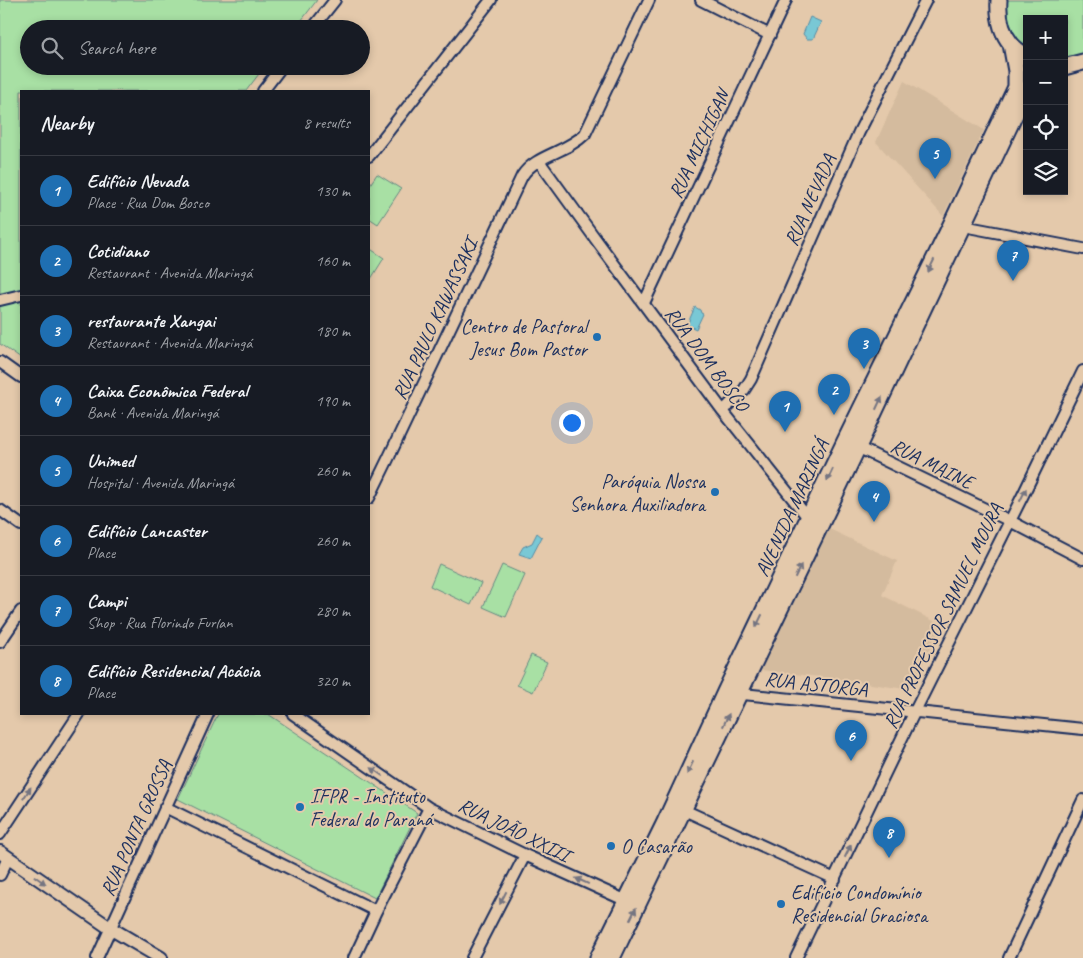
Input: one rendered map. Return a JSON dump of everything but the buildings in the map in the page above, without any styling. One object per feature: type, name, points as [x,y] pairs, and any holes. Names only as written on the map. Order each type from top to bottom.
[{"type":"main road","points":[[999,0],[999,17],[1002,26],[1011,44],[1023,54]]},
{"type":"main road","name":"AVENIDA MARINGÁ","points":[[598,958],[665,822],[732,693],[851,444],[1016,86],[1016,71],[1011,44]]},
{"type":"main road","points":[[1068,66],[1083,62]]},
{"type":"main road","name":"AVENIDA MARINGÁ","points":[[612,958],[684,810],[732,693],[809,519],[851,444],[963,226],[1023,98]]},
{"type":"street","points":[[319,20],[335,0]]},
{"type":"street","points":[[370,155],[490,0]]},
{"type":"street","name":"RUA PAULO KAWASSAKI","points":[[370,496],[522,176],[526,169],[533,164],[568,147],[578,141],[584,134],[649,0]]},
{"type":"street","points":[[701,0],[770,35]]},
{"type":"street","name":"RUA MICHIGAN","points":[[644,303],[786,0]]},
{"type":"street","name":"RUA NEVADA","points":[[723,411],[744,390],[751,379],[859,132],[926,0]]},
{"type":"street","points":[[264,90],[275,75]]},
{"type":"street","name":"RUA DOM BOSCO","points":[[539,161],[723,411],[809,519]]},
{"type":"street","points":[[963,226],[1082,246]]},
{"type":"street","points":[[0,300],[20,294]]},
{"type":"street","points":[[0,362],[20,376]]},
{"type":"street","name":"RUA PROFESSOR SAMUEL MOURA","points":[[796,958],[915,711],[1083,371]]},
{"type":"street","name":"RUA MAINE","points":[[851,444],[1083,558]]},
{"type":"street","points":[[0,510],[20,524]]},
{"type":"street","points":[[0,642],[20,612]]},
{"type":"street","name":"RUA ASTORGA","points":[[732,693],[1083,730]]},
{"type":"street","points":[[0,834],[78,715]]},
{"type":"street","name":"RUA PONTA GROSSA","points":[[97,958],[208,715]]},
{"type":"street","name":"RUA JOÃO XXIII","points":[[294,715],[429,808],[525,855],[626,901]]},
{"type":"street","points":[[1009,958],[1083,800]]},
{"type":"street","points":[[165,807],[376,911]]},
{"type":"street","points":[[354,958],[429,808]]},
{"type":"street","points":[[684,810],[835,879]]},
{"type":"street","points":[[0,875],[4,855],[110,928],[160,958]]},
{"type":"street","points":[[472,958],[525,855]]},
{"type":"shaded area","points":[[904,81],[984,130],[943,216],[876,142]]},
{"type":"shaded area","points":[[823,526],[897,561],[882,595],[942,625],[913,683],[905,689],[760,670],[756,664]]},
{"type":"green space","points":[[0,0],[317,0],[302,20],[20,20],[20,75],[258,75],[247,90],[20,90],[20,358],[0,344]]},
{"type":"green space","points":[[1005,0],[1083,0],[1083,57],[1068,60],[1068,15],[1023,15],[1023,47],[1018,44],[1008,28]]},
{"type":"green space","points":[[377,174],[401,189],[378,224],[370,219],[370,184]]},
{"type":"green space","points":[[370,249],[384,258],[370,280]]},
{"type":"green space","points":[[439,564],[481,583],[471,605],[430,586]]},
{"type":"green space","points":[[502,565],[525,575],[506,617],[483,607]]},
{"type":"green space","points":[[531,655],[547,662],[533,692],[517,685]]},
{"type":"green space","name":"IFPR - Instituto Federal do Paraná","points":[[218,715],[270,715],[417,813],[375,898],[178,799]]},
{"type":"water","points":[[810,17],[821,22],[813,39],[807,39],[803,34]]},
{"type":"water","points":[[695,307],[703,314],[696,329],[687,325]]},
{"type":"water","points":[[537,533],[542,537],[531,558],[519,554],[523,547],[532,543]]},
{"type":"place","name":"Unimed","points":[[935,179]]},
{"type":"place","name":"Campi","points":[[1013,281]]},
{"type":"place","name":"Centro de Pastoral Jesus Bom Pastor","points":[[597,337]]},
{"type":"place","name":"restaurante Xangai","points":[[864,369]]},
{"type":"place","name":"Cotidiano","points":[[834,415]]},
{"type":"place","name":"Edifício Nevada","points":[[785,432]]},
{"type":"place","name":"Paróquia Nossa Senhora Auxiliadora","points":[[715,492]]},
{"type":"place","name":"Caixa Econômica Federal","points":[[874,522]]},
{"type":"place","name":"Edifício Lancaster","points":[[851,761]]},
{"type":"place","name":"IFPR - Instituto Federal do Paraná","points":[[300,807]]},
{"type":"place","name":"O Casarão","points":[[611,846]]},
{"type":"place","name":"Edifício Residencial Acácia","points":[[889,858]]},
{"type":"place","name":"Edifício Condomínio Residencial Graciosa","points":[[781,904]]}]
